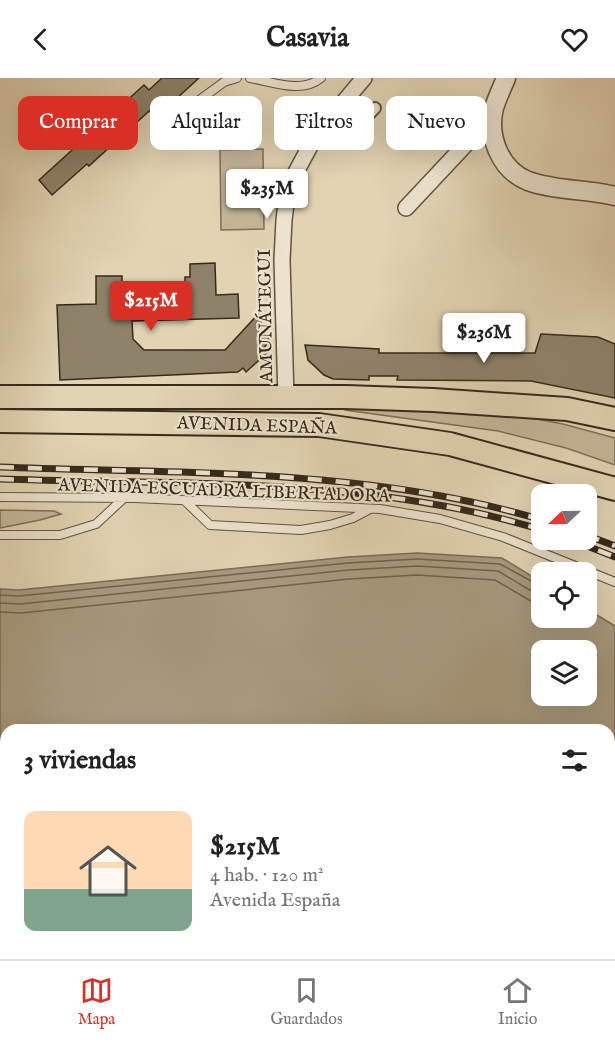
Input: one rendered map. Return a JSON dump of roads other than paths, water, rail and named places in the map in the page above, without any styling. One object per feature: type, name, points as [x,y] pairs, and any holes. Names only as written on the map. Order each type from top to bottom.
[{"type":"main road","name":"AVENIDA ESPAÑA","points":[[0,398],[346,397],[476,401],[567,409],[615,419]]},
{"type":"main road","name":"AVENIDA ESPAÑA","points":[[0,421],[319,425],[450,444],[615,489]]},
{"type":"street","name":"AMUNÁTEGUI","points":[[286,398],[282,260],[288,187],[316,135],[364,78]]},
{"type":"street","points":[[506,78],[494,109],[491,129],[496,149],[504,163],[517,175],[544,185],[615,196]]},
{"type":"street","points":[[406,208],[480,128],[494,109]]},
{"type":"lane","points":[[205,96],[224,82],[237,78]]},
{"type":"lane","points":[[250,78],[300,87],[314,84],[321,78]]},
{"type":"lane","name":"AVENIDA ESCUADRA LIBERTADORA","points":[[0,497],[183,500],[370,509],[410,514],[472,527],[534,548],[615,582]]},
{"type":"lane","points":[[0,536],[60,535],[96,524],[124,498]]},
{"type":"lane","points":[[183,500],[210,525],[301,530],[342,521],[370,509]]},
{"type":"water","points":[[417,553],[502,558],[531,576],[531,628],[597,628],[597,615],[615,626],[615,724],[0,724],[0,589],[19,590],[348,557]]},
{"type":"railway","points":[[0,467],[205,473],[341,482],[409,490],[476,503],[531,517]]},
{"type":"railway","points":[[0,479],[273,486],[342,492],[409,500],[476,513],[531,527]]},
{"type":"railway","points":[[597,539],[615,546]]},
{"type":"railway","points":[[597,550],[615,557]]}]
